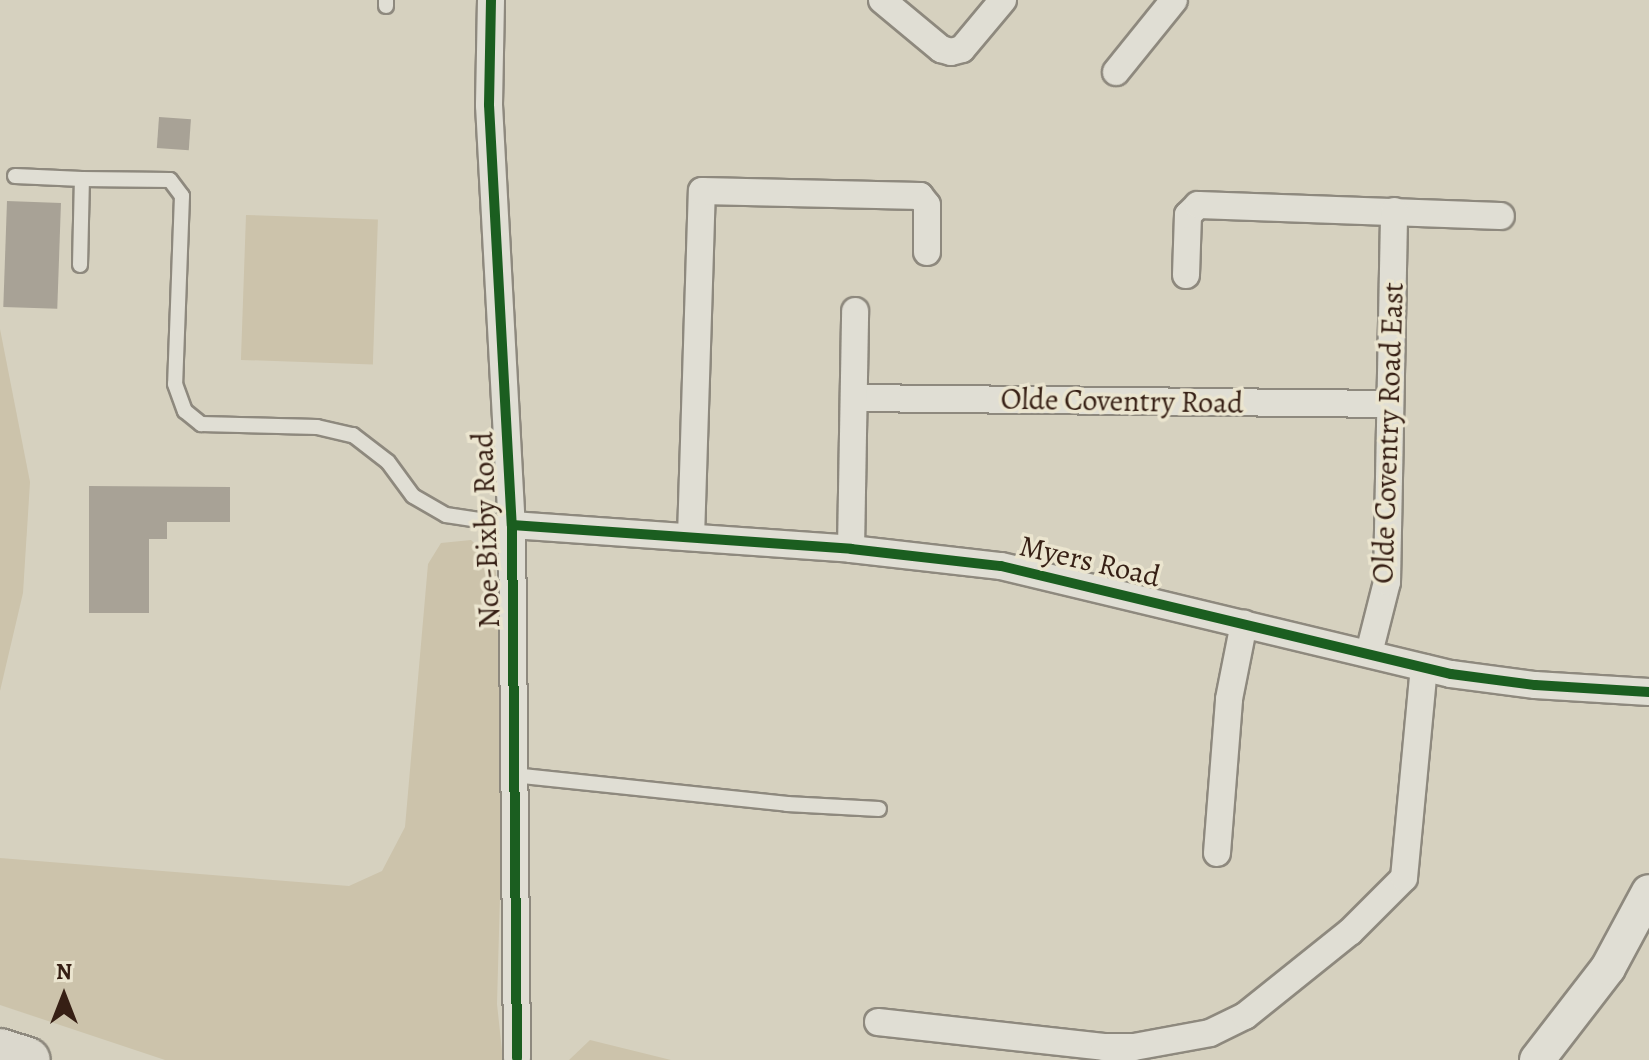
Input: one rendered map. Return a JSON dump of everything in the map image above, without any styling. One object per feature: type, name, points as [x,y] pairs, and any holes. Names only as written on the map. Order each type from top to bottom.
[{"type":"highway","points":[[0,1051],[28,1060]]},
{"type":"street","name":"Noe-Bixby Road","points":[[491,0],[488,82],[512,525],[517,1058]]},
{"type":"street","points":[[882,0],[941,49],[951,52],[962,49],[1003,0]]},
{"type":"street","points":[[1116,72],[1174,0]]},
{"type":"street","points":[[691,537],[702,191],[920,196],[927,205],[927,252]]},
{"type":"street","points":[[1186,275],[1188,215],[1198,205],[1501,216]]},
{"type":"street","name":"Olde Coventry Road East","points":[[1369,653],[1387,582],[1394,211]]},
{"type":"street","points":[[851,549],[855,311]]},
{"type":"street","name":"Olde Coventry Road","points":[[854,398],[1390,404]]},
{"type":"street","name":"Myers Road","points":[[512,525],[851,549],[1001,566],[1424,668],[1507,683],[1649,692]]},
{"type":"street","points":[[1217,853],[1229,699],[1244,623]]},
{"type":"street","points":[[878,1022],[1104,1047],[1134,1054],[1210,1033],[1245,1016],[1350,932],[1404,878],[1424,668]]},
{"type":"street","points":[[1537,1060],[1562,1032],[1608,968],[1649,892]]},
{"type":"lane","points":[[15,176],[170,180],[182,196],[175,384],[185,411],[201,424],[317,427],[353,435],[388,462],[413,496],[446,515],[512,525]]},
{"type":"lane","points":[[80,265],[82,179]]},
{"type":"lane","points":[[513,775],[772,802],[879,809]]},
{"type":"shaded area","points":[[246,215],[378,220],[373,365],[241,360]]},
{"type":"shaded area","points":[[0,329],[30,482],[23,593],[0,691]]},
{"type":"shaded area","points":[[471,540],[495,563],[506,680],[497,1004],[503,1060],[165,1060],[0,1005],[0,858],[349,886],[382,871],[405,827],[428,564],[441,543]]},
{"type":"shaded area","points":[[590,1040],[671,1060],[569,1060]]},
{"type":"building","points":[[159,117],[191,119],[189,150],[157,148]]},
{"type":"building","points":[[7,201],[61,203],[57,309],[3,307]]},
{"type":"building","points":[[89,486],[230,487],[230,522],[167,522],[167,539],[149,539],[149,613],[89,613]]},
{"type":"cycle path","points":[[491,0],[489,105],[512,525],[517,1058]]},
{"type":"cycle path","points":[[512,525],[851,549],[1001,566],[1451,674],[1535,685],[1649,692]]}]
